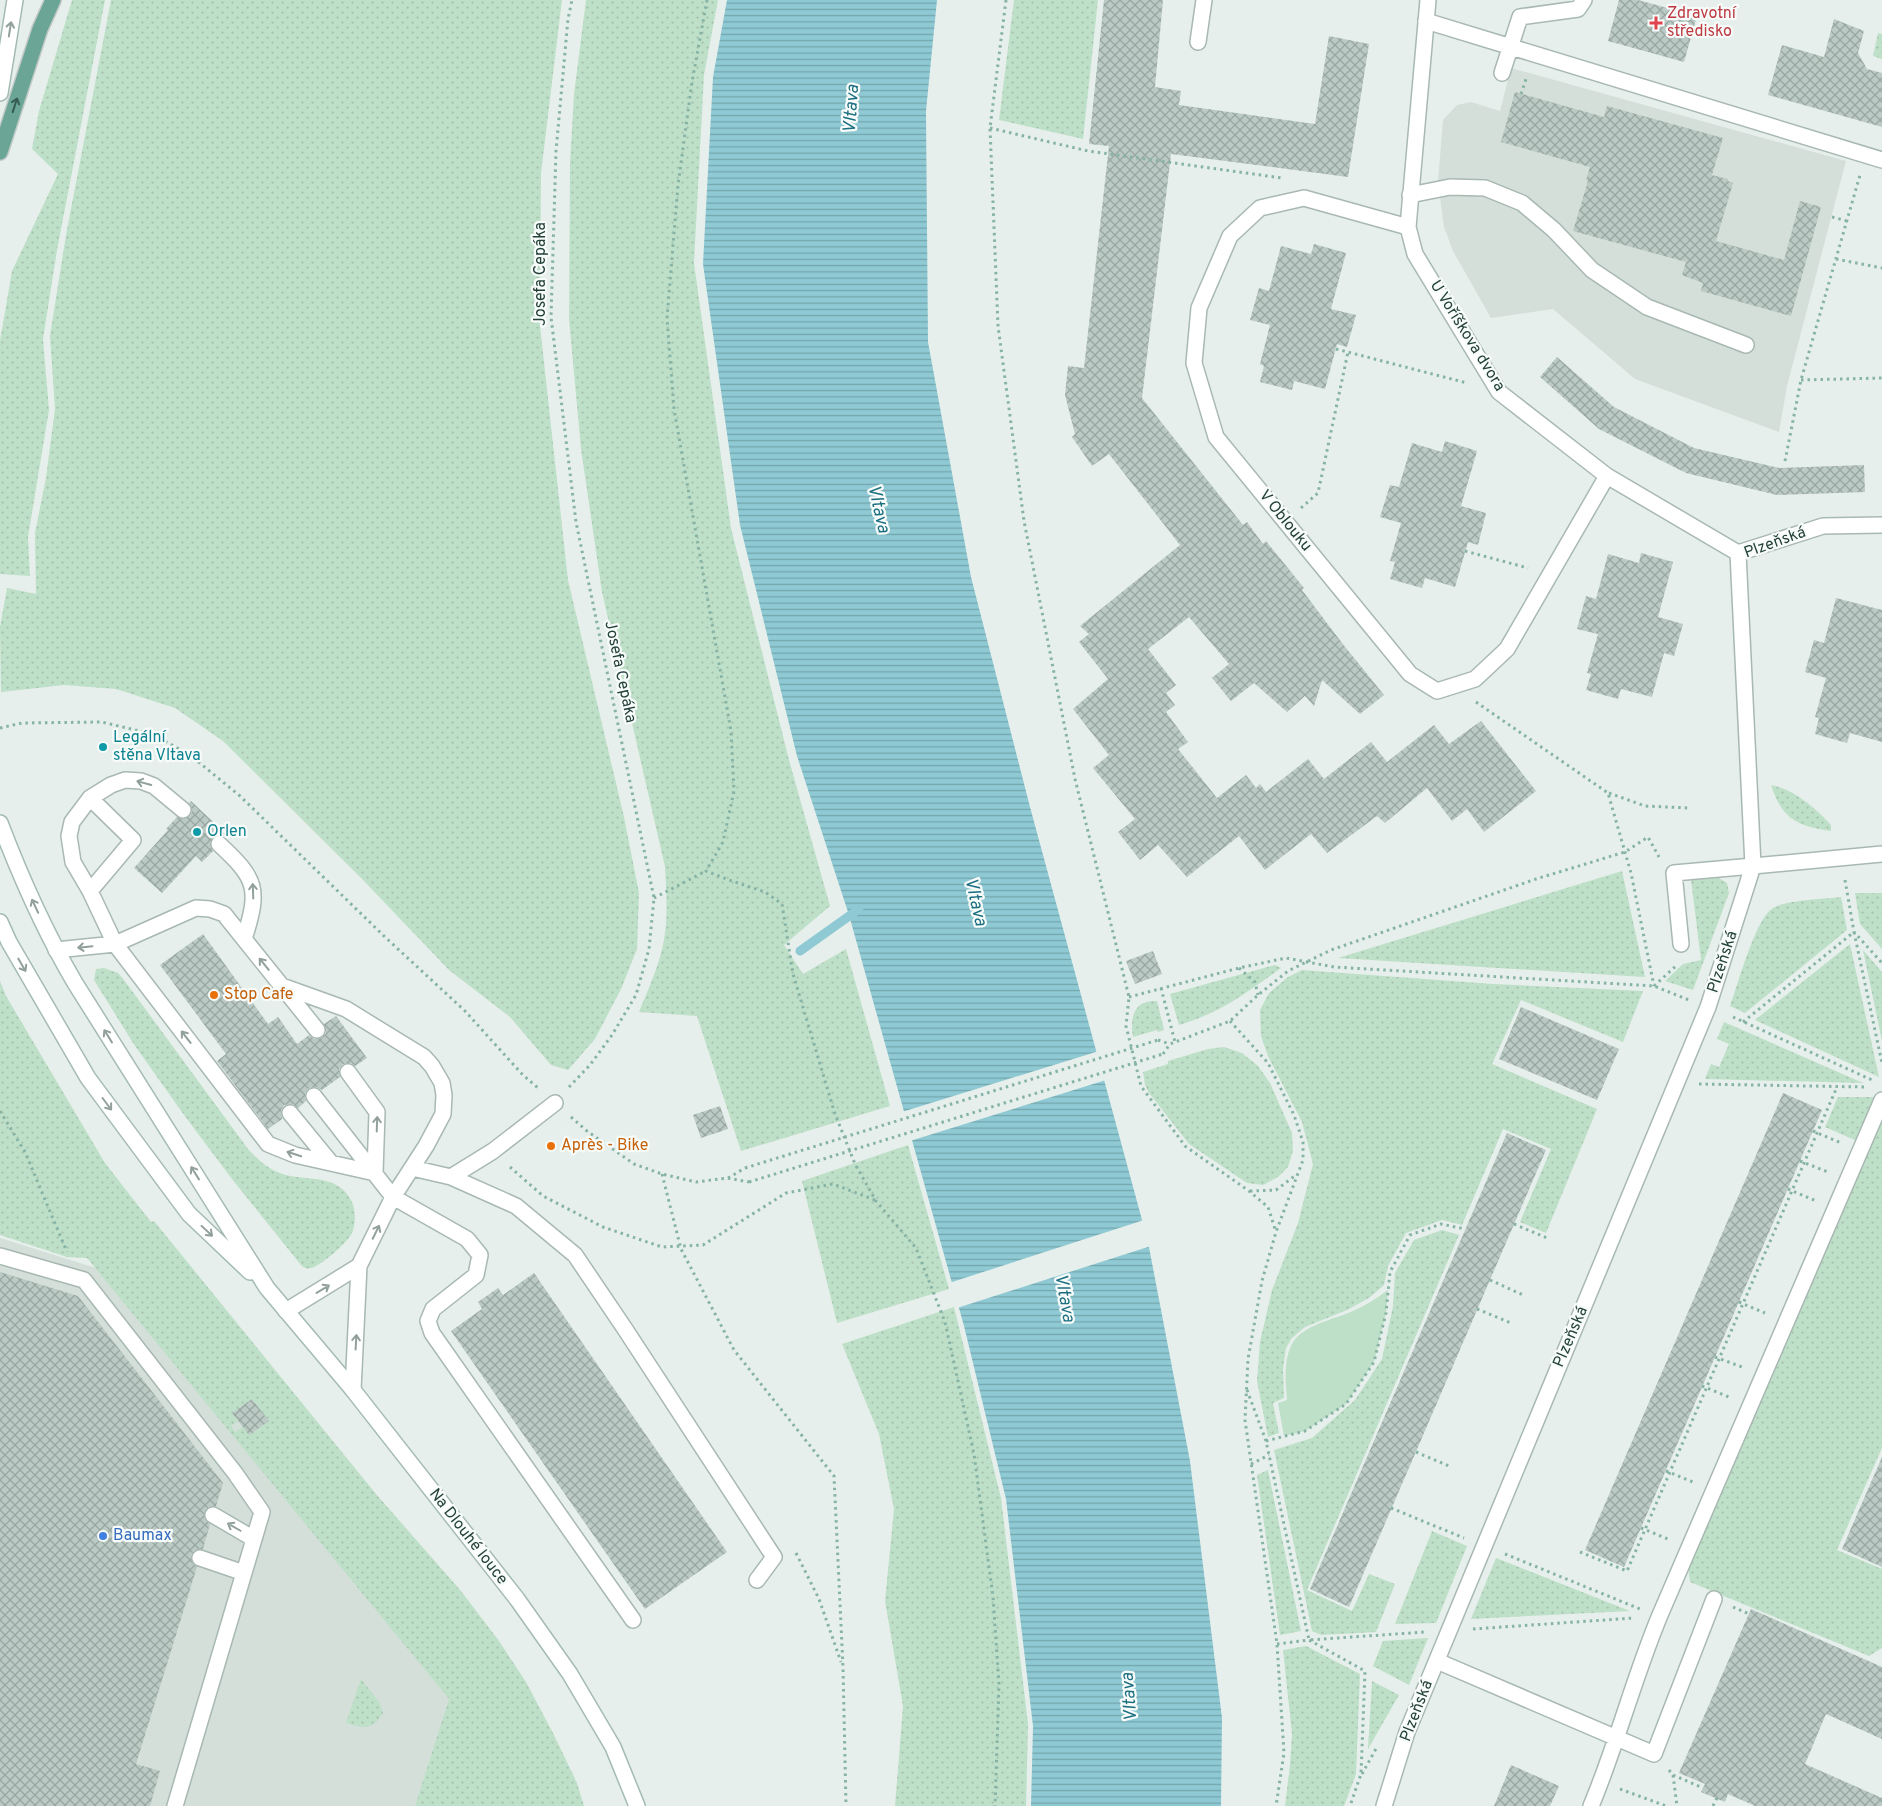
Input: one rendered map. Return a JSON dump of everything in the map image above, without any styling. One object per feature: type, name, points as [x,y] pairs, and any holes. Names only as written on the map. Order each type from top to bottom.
[{"type":"main road","points":[[0,152],[40,28],[53,0]]},
{"type":"street","points":[[0,93],[15,0]]},
{"type":"street","points":[[1198,42],[1204,0]]},
{"type":"street","name":"U Voříškova dvora","points":[[1428,0],[1408,227],[1415,254],[1499,392],[1607,476],[1738,553]]},
{"type":"street","points":[[1502,73],[1520,17],[1578,9],[1584,0]]},
{"type":"street","points":[[1426,21],[1882,160]]},
{"type":"street","points":[[1410,195],[1450,187],[1485,188],[1522,203],[1554,230],[1592,270],[1647,308],[1746,345]]},
{"type":"street","name":"V Oblouku","points":[[1408,227],[1304,198],[1260,208],[1230,236],[1199,308],[1194,363],[1216,436],[1410,674],[1438,691],[1475,679],[1507,649],[1607,476]]},
{"type":"street","name":"Plzeňská","points":[[1384,1806],[1407,1732],[1708,1007],[1753,866],[1738,553],[1823,526],[1882,525]]},
{"type":"street","points":[[183,810],[154,786],[141,781],[125,780],[110,785],[90,798],[72,822],[69,836],[73,862],[115,944],[234,1092],[268,1144],[295,1155],[375,1173]]},
{"type":"street","points":[[90,798],[133,840],[90,892]]},
{"type":"street","points":[[0,823],[20,875],[56,950],[267,1288]]},
{"type":"street","points":[[219,844],[237,861],[253,884],[253,911],[244,939]]},
{"type":"street","points":[[1682,944],[1674,872],[1882,854]]},
{"type":"street","points":[[56,950],[115,944],[196,908],[210,909],[224,914],[317,1030]]},
{"type":"street","points":[[0,922],[9,942],[88,1078],[189,1214],[267,1288]]},
{"type":"street","points":[[282,986],[346,1010],[424,1057],[442,1083],[444,1095],[443,1114],[426,1146],[394,1197],[359,1266],[353,1390]]},
{"type":"street","points":[[348,1072],[377,1112],[375,1173]]},
{"type":"street","points":[[1591,1806],[1660,1617],[1848,1180],[1878,1094]]},
{"type":"street","points":[[314,1096],[394,1197],[467,1239],[480,1255],[476,1275],[433,1309],[428,1322],[432,1333],[633,1620]]},
{"type":"street","points":[[451,1177],[493,1151],[555,1102]]},
{"type":"street","points":[[290,1113],[330,1163]]},
{"type":"street","points":[[412,1168],[451,1177],[516,1206],[574,1255],[625,1329],[774,1557],[757,1580]]},
{"type":"street","points":[[0,1256],[84,1280],[235,1473],[262,1512],[176,1806]]},
{"type":"street","points":[[286,1311],[359,1266]]},
{"type":"street","name":"Na Dlouhé louce","points":[[267,1288],[353,1390],[517,1599],[570,1674],[613,1747],[637,1806]]},
{"type":"street","points":[[213,1515],[254,1539]]},
{"type":"street","points":[[200,1558],[244,1573]]},
{"type":"street","points":[[1437,1661],[1654,1754],[1714,1599]]},
{"type":"path","name":"Josefa Cepáka","points":[[555,1102],[612,1035],[636,995],[648,949],[654,898],[576,522],[551,317],[556,151],[568,18],[572,0]]},
{"type":"path","points":[[654,898],[706,870],[723,842],[734,791],[731,731],[674,409],[667,318],[678,186],[692,82],[707,0]]},
{"type":"path","points":[[1006,0],[990,128],[998,326],[1024,521],[1075,779],[1129,998],[1126,1026],[1141,1086],[1185,1146],[1268,1206],[1276,1232]]},
{"type":"path","points":[[990,128],[1088,151],[1285,179]]},
{"type":"path","points":[[1785,461],[1801,380],[1866,155]]},
{"type":"path","points":[[1832,217],[1847,221]]},
{"type":"path","points":[[1836,259],[1882,268]]},
{"type":"path","points":[[1336,349],[1499,392]]},
{"type":"path","points":[[1286,522],[1318,494],[1348,352]]},
{"type":"path","points":[[1801,380],[1882,378]]},
{"type":"path","points":[[1465,551],[1550,574]]},
{"type":"path","points":[[1453,686],[1608,793],[1645,806],[1689,808]]},
{"type":"path","points":[[0,728],[22,723],[102,722],[152,734],[190,756],[240,796],[385,937],[465,1011],[522,1074],[587,1131],[634,1164],[662,1174],[696,1182],[727,1178],[749,1182],[1163,1054],[1170,1044],[1230,1021],[1288,971],[1331,950],[1536,879],[1625,852],[1648,836]]},
{"type":"path","points":[[1608,793],[1631,873],[1654,986]]},
{"type":"path","points":[[1841,857],[1854,932],[1882,1063]]},
{"type":"path","points":[[706,870],[765,892],[782,904],[793,974],[835,1114],[855,1164],[876,1201],[916,1248],[945,1322],[974,1454],[993,1597],[999,1684],[995,1806]]},
{"type":"path","points":[[1854,932],[1882,963]]},
{"type":"path","points":[[1742,1022],[1854,932]]},
{"type":"path","points":[[1654,986],[1681,961],[1682,944]]},
{"type":"path","points":[[1129,998],[1160,988],[1286,958],[1334,967],[1654,986],[1692,1001]]},
{"type":"path","points":[[1239,968],[1255,982],[1258,995]]},
{"type":"path","points":[[1160,988],[1175,1042]]},
{"type":"path","points":[[1734,1017],[1873,1081]]},
{"type":"path","points":[[1230,1021],[1268,1063],[1294,1115],[1303,1142],[1303,1160],[1276,1232],[1262,1281],[1248,1359],[1246,1388],[1245,1420],[1277,1644],[1284,1753],[1276,1806]]},
{"type":"path","points":[[727,1178],[745,1168],[1158,1040],[1170,1044]]},
{"type":"path","points":[[1676,1084],[1837,1087],[1878,1094]]},
{"type":"path","points":[[1580,1552],[1627,1571],[1720,1358],[1802,1161],[1837,1087]]},
{"type":"path","points":[[0,1111],[25,1152],[68,1253]]},
{"type":"path","points":[[1815,1132],[1860,1150]]},
{"type":"path","points":[[493,1151],[543,1196],[602,1227],[662,1247],[703,1245],[786,1193],[833,1184],[876,1201]]},
{"type":"path","points":[[1802,1161],[1848,1180]]},
{"type":"path","points":[[662,1174],[680,1246],[734,1350],[834,1476],[843,1668],[846,1806]]},
{"type":"path","points":[[1249,1191],[1276,1190],[1296,1175]]},
{"type":"path","points":[[1790,1190],[1835,1209]]},
{"type":"path","points":[[1266,1441],[1305,1431],[1346,1404],[1374,1362],[1386,1313],[1390,1272],[1410,1235],[1441,1224],[1465,1230]]},
{"type":"path","points":[[1514,1224],[1547,1238]]},
{"type":"path","points":[[1490,1280],[1523,1295]]},
{"type":"path","points":[[1739,1302],[1786,1322]]},
{"type":"path","points":[[1478,1309],[1511,1323]]},
{"type":"path","points":[[1715,1357],[1764,1376]]},
{"type":"path","points":[[1702,1386],[1751,1406]]},
{"type":"path","points":[[1246,1388],[1266,1441],[1309,1640],[1365,1671],[1361,1774],[1350,1806]]},
{"type":"path","points":[[1416,1452],[1449,1466]]},
{"type":"path","points":[[1251,1464],[1269,1456]]},
{"type":"path","points":[[1666,1470],[1714,1490]]},
{"type":"path","points":[[1391,1508],[1660,1617]]},
{"type":"path","points":[[1641,1528],[1690,1548]]},
{"type":"path","points":[[794,1548],[819,1599],[843,1668]]},
{"type":"path","points":[[1473,1629],[1660,1617]]},
{"type":"path","points":[[1277,1644],[1430,1632]]},
{"type":"path","points":[[1654,1754],[1657,1764],[1670,1771],[1673,1775],[1703,1788]]},
{"type":"path","points":[[1673,1775],[1677,1806]]},
{"type":"path","points":[[1601,1782],[1666,1806]]},
{"type":"path","points":[[1713,1806],[1716,1798]]},
{"type":"shaded area","points":[[1511,68],[1846,161],[1787,386],[1779,432],[1635,379],[1553,309],[1491,318],[1453,251],[1444,227],[1438,182],[1443,120],[1457,105],[1471,102],[1500,111]]},
{"type":"shaded area","points":[[0,1238],[163,1289],[260,1404],[455,1655],[514,1806],[0,1806]]},
{"type":"green space","points":[[72,0],[105,0],[57,250],[43,339],[49,410],[28,537],[30,576],[0,574],[0,341],[12,271],[58,174],[32,149],[39,111]]},
{"type":"green space","points":[[111,0],[562,0],[541,173],[540,326],[568,580],[624,817],[639,893],[637,949],[621,989],[595,1039],[568,1070],[551,1065],[510,1017],[449,970],[363,880],[223,741],[175,708],[116,689],[64,685],[1,692],[0,627],[7,588],[36,594],[35,533],[46,478],[55,409],[50,336],[66,235]]},
{"type":"green space","points":[[586,0],[718,0],[704,75],[694,263],[731,528],[789,760],[830,906],[784,945],[803,974],[846,949],[890,1106],[741,1151],[697,1016],[639,1012],[655,973],[663,943],[667,908],[665,867],[602,592],[581,449],[569,319],[570,164],[574,94]]},
{"type":"green space","points":[[1014,0],[1098,0],[1083,139],[999,120]]},
{"type":"green space","points":[[1878,33],[1882,34],[1882,59],[1873,56]]},
{"type":"green space","points":[[1771,785],[1796,795],[1811,806],[1831,825],[1831,831],[1809,826],[1792,819],[1780,806]]},
{"type":"green space","points":[[1622,871],[1645,977],[1338,958]]},
{"type":"green space","points":[[1719,878],[1727,883],[1729,893],[1693,990],[1665,981],[1683,964],[1701,960],[1691,880]]},
{"type":"green space","points":[[1855,893],[1882,893],[1882,949],[1860,924]]},
{"type":"green space","points":[[1841,897],[1847,930],[1745,1013],[1730,1006],[1754,938],[1766,915],[1773,908],[1787,903]]},
{"type":"green space","points":[[1850,944],[1879,1077],[1755,1020]]},
{"type":"green space","points":[[1863,950],[1882,972],[1882,1041]]},
{"type":"green space","points":[[1275,965],[1281,968],[1232,1001],[1207,1015],[1179,1025],[1170,994]]},
{"type":"green space","points":[[104,968],[118,973],[124,980],[256,1158],[280,1173],[330,1182],[345,1192],[354,1208],[355,1221],[352,1233],[334,1253],[311,1268],[302,1266],[232,1179],[133,1043],[94,980],[96,969]]},
{"type":"green space","points":[[1302,970],[1493,984],[1643,991],[1623,1042],[1521,1000],[1492,1064],[1597,1109],[1546,1233],[1520,1222],[1551,1149],[1503,1129],[1462,1225],[1442,1220],[1406,1233],[1388,1266],[1384,1285],[1369,1298],[1347,1310],[1305,1327],[1292,1338],[1286,1348],[1283,1369],[1284,1398],[1273,1403],[1279,1433],[1268,1437],[1257,1381],[1260,1342],[1272,1290],[1298,1223],[1313,1164],[1302,1122],[1268,1056],[1261,1036],[1260,1010],[1269,993],[1288,977]]},
{"type":"green space","points":[[0,981],[6,996],[105,1163],[151,1222],[154,1221],[376,1494],[461,1591],[499,1641],[526,1682],[554,1735],[577,1783],[584,1806],[415,1806],[449,1699],[87,1258],[67,1257],[0,1235]],"holes":[[[252,1399],[269,1421],[249,1435],[243,1427],[235,1432],[231,1426],[238,1421],[232,1413]]]},
{"type":"green space","points":[[1157,1001],[1164,1030],[1158,1032],[1157,1030],[1133,1037],[1132,1023],[1134,1013],[1140,1005],[1146,1002]]},
{"type":"green space","points":[[1724,1022],[1863,1083],[1705,1079],[1711,1064],[1719,1067],[1729,1044],[1717,1039]]},
{"type":"green space","points":[[1224,1047],[1242,1053],[1258,1066],[1270,1083],[1292,1133],[1293,1151],[1288,1167],[1278,1177],[1263,1185],[1247,1183],[1189,1144],[1149,1093],[1145,1085],[1143,1072],[1168,1064],[1168,1061],[1208,1049]]},
{"type":"green space","points":[[1838,1097],[1875,1097],[1857,1141],[1825,1127]]},
{"type":"green space","points":[[1882,1115],[1882,1448],[1837,1550],[1882,1569],[1882,1648],[1869,1656],[1690,1582],[1688,1568]]},
{"type":"green space","points":[[908,1145],[949,1289],[837,1323],[802,1181]]},
{"type":"green space","points":[[1442,1230],[1459,1235],[1307,1590],[1352,1611],[1369,1574],[1395,1584],[1376,1632],[1321,1635],[1312,1631],[1274,1450],[1312,1438],[1355,1400],[1382,1359],[1393,1306],[1395,1273],[1414,1240]]},
{"type":"green space","points":[[1388,1290],[1386,1313],[1374,1362],[1346,1404],[1305,1431],[1284,1436],[1278,1403],[1287,1400],[1287,1359],[1291,1346],[1302,1332],[1347,1314]]},
{"type":"green space","points":[[954,1307],[1001,1498],[1028,1724],[1026,1806],[895,1806],[903,1706],[885,1601],[894,1509],[879,1434],[842,1344]]},
{"type":"green space","points":[[1268,1470],[1301,1631],[1280,1635],[1257,1475]]},
{"type":"green space","points":[[1432,1531],[1467,1546],[1436,1623],[1395,1624]]},
{"type":"green space","points":[[1496,1558],[1630,1611],[1471,1619]]},
{"type":"green space","points":[[1428,1638],[1409,1685],[1373,1666],[1383,1641]]},
{"type":"green space","points":[[1306,1646],[1360,1674],[1356,1774],[1344,1806],[1285,1806],[1292,1734],[1283,1650]]},
{"type":"green space","points":[[361,1679],[380,1703],[383,1713],[376,1723],[368,1727],[346,1723]]},
{"type":"green space","points":[[1372,1681],[1399,1695],[1368,1749]]},
{"type":"water","name":"Vltava","points":[[727,0],[937,0],[926,111],[928,342],[971,577],[1030,807],[1148,1242],[1190,1461],[1222,1718],[1221,1806],[1031,1806],[1033,1726],[1006,1499],[964,1326],[849,915],[797,756],[740,525],[703,264],[713,77]]},
{"type":"pier","points":[[1099,1051],[1106,1080],[910,1141],[902,1112]]},
{"type":"pier","points":[[1144,1220],[1151,1246],[957,1308],[949,1283]]},
{"type":"building","points":[[1104,0],[1163,0],[1155,87],[1181,91],[1179,105],[1315,124],[1329,36],[1369,44],[1348,177],[1171,154],[1142,398],[1243,525],[1247,522],[1263,544],[1266,541],[1304,588],[1302,590],[1342,643],[1384,695],[1360,714],[1322,680],[1314,706],[1305,696],[1287,712],[1254,683],[1231,701],[1212,678],[1229,664],[1189,617],[1148,649],[1176,685],[1166,693],[1175,705],[1166,712],[1188,742],[1178,749],[1217,798],[1246,775],[1256,788],[1260,784],[1266,792],[1308,759],[1324,779],[1371,742],[1387,762],[1434,725],[1449,744],[1481,721],[1536,791],[1484,832],[1467,809],[1452,821],[1427,788],[1385,823],[1377,816],[1327,853],[1311,834],[1265,870],[1239,836],[1187,877],[1158,845],[1140,860],[1118,832],[1135,819],[1093,768],[1109,755],[1073,709],[1108,679],[1079,642],[1089,634],[1080,626],[1180,545],[1109,454],[1092,466],[1072,437],[1075,434],[1065,395],[1068,366],[1084,368],[1109,146],[1089,144]]},
{"type":"building","points":[[1619,0],[1638,0],[1697,16],[1684,62],[1608,41]]},
{"type":"building","points":[[1834,19],[1864,31],[1858,53],[1867,69],[1882,73],[1882,127],[1768,95],[1782,45],[1824,57]]},
{"type":"building","points":[[1515,92],[1604,117],[1607,106],[1723,138],[1712,175],[1728,179],[1728,181],[1733,183],[1716,241],[1784,260],[1800,201],[1821,207],[1791,316],[1701,291],[1703,283],[1682,275],[1686,262],[1573,231],[1588,181],[1586,180],[1590,167],[1501,142]]},
{"type":"building","points":[[1314,244],[1346,253],[1331,309],[1356,315],[1347,347],[1337,344],[1325,389],[1294,381],[1292,390],[1260,382],[1264,366],[1260,364],[1270,325],[1250,320],[1259,288],[1269,291],[1281,246],[1311,254]]},
{"type":"building","points":[[1557,357],[1614,407],[1694,448],[1779,468],[1864,465],[1865,492],[1777,495],[1686,473],[1599,429],[1540,377]]},
{"type":"building","points":[[1445,441],[1477,451],[1461,506],[1486,513],[1478,545],[1468,542],[1455,587],[1425,578],[1422,588],[1390,579],[1395,562],[1390,561],[1401,523],[1380,517],[1390,485],[1399,487],[1412,443],[1442,452]]},
{"type":"building","points":[[1641,553],[1673,562],[1658,617],[1683,624],[1674,656],[1664,653],[1652,697],[1621,689],[1618,699],[1586,690],[1591,674],[1587,673],[1598,634],[1577,629],[1586,596],[1596,599],[1608,554],[1639,563]]},
{"type":"building","points":[[1836,598],[1882,610],[1882,742],[1850,733],[1847,743],[1815,734],[1819,718],[1815,717],[1826,678],[1805,672],[1814,640],[1824,643]]},
{"type":"building","points":[[191,801],[227,835],[225,837],[221,835],[213,837],[210,842],[213,851],[202,862],[196,856],[162,893],[134,868],[177,817],[182,819],[190,816],[192,811],[189,803]]},
{"type":"building","points":[[203,934],[268,1024],[278,1017],[297,1044],[309,1035],[314,1039],[322,1038],[326,1033],[324,1024],[336,1016],[367,1058],[355,1066],[351,1063],[343,1064],[339,1069],[340,1077],[322,1090],[317,1087],[309,1088],[305,1093],[306,1101],[298,1108],[293,1104],[284,1105],[281,1110],[282,1119],[268,1129],[217,1061],[226,1054],[160,965]]},
{"type":"building","points":[[1153,951],[1162,974],[1135,984],[1126,961]]},
{"type":"building","points":[[1521,1007],[1619,1049],[1597,1100],[1499,1059]]},
{"type":"building","points":[[1783,1093],[1822,1110],[1624,1567],[1585,1550]]},
{"type":"building","points":[[720,1106],[728,1129],[701,1138],[693,1115]]},
{"type":"building","points":[[1507,1133],[1546,1150],[1349,1607],[1310,1589]]},
{"type":"building","name":"Baumax","points":[[0,1272],[78,1296],[223,1483],[216,1506],[209,1507],[205,1511],[205,1519],[210,1524],[203,1549],[194,1551],[191,1555],[193,1564],[197,1567],[136,1764],[160,1771],[150,1806],[0,1806]]},
{"type":"building","points":[[534,1273],[727,1552],[645,1609],[451,1331],[482,1309],[478,1302],[498,1288],[503,1295]]},
{"type":"building","points":[[252,1399],[269,1421],[249,1435],[232,1413]]},
{"type":"building","points":[[1882,1457],[1882,1567],[1842,1549]]},
{"type":"building","points":[[1751,1609],[1882,1667],[1882,1739],[1826,1714],[1805,1764],[1882,1798],[1882,1806],[1755,1806],[1728,1794],[1725,1802],[1701,1792],[1705,1784],[1679,1773]]},
{"type":"building","points":[[1511,1765],[1559,1786],[1550,1806],[1494,1806]]},
{"type":"waterway","points":[[800,951],[859,909]]},
{"type":"place","name":"Zdravotní středisko","points":[[1656,23]]},
{"type":"place","name":"Legální stěna Vltava","points":[[103,747]]},
{"type":"place","name":"Orlen","points":[[197,832]]},
{"type":"place","name":"Stop Cafe","points":[[214,995]]},
{"type":"place","name":"Après - Bike","points":[[551,1146]]},
{"type":"place","name":"Baumax","points":[[103,1536]]}]
